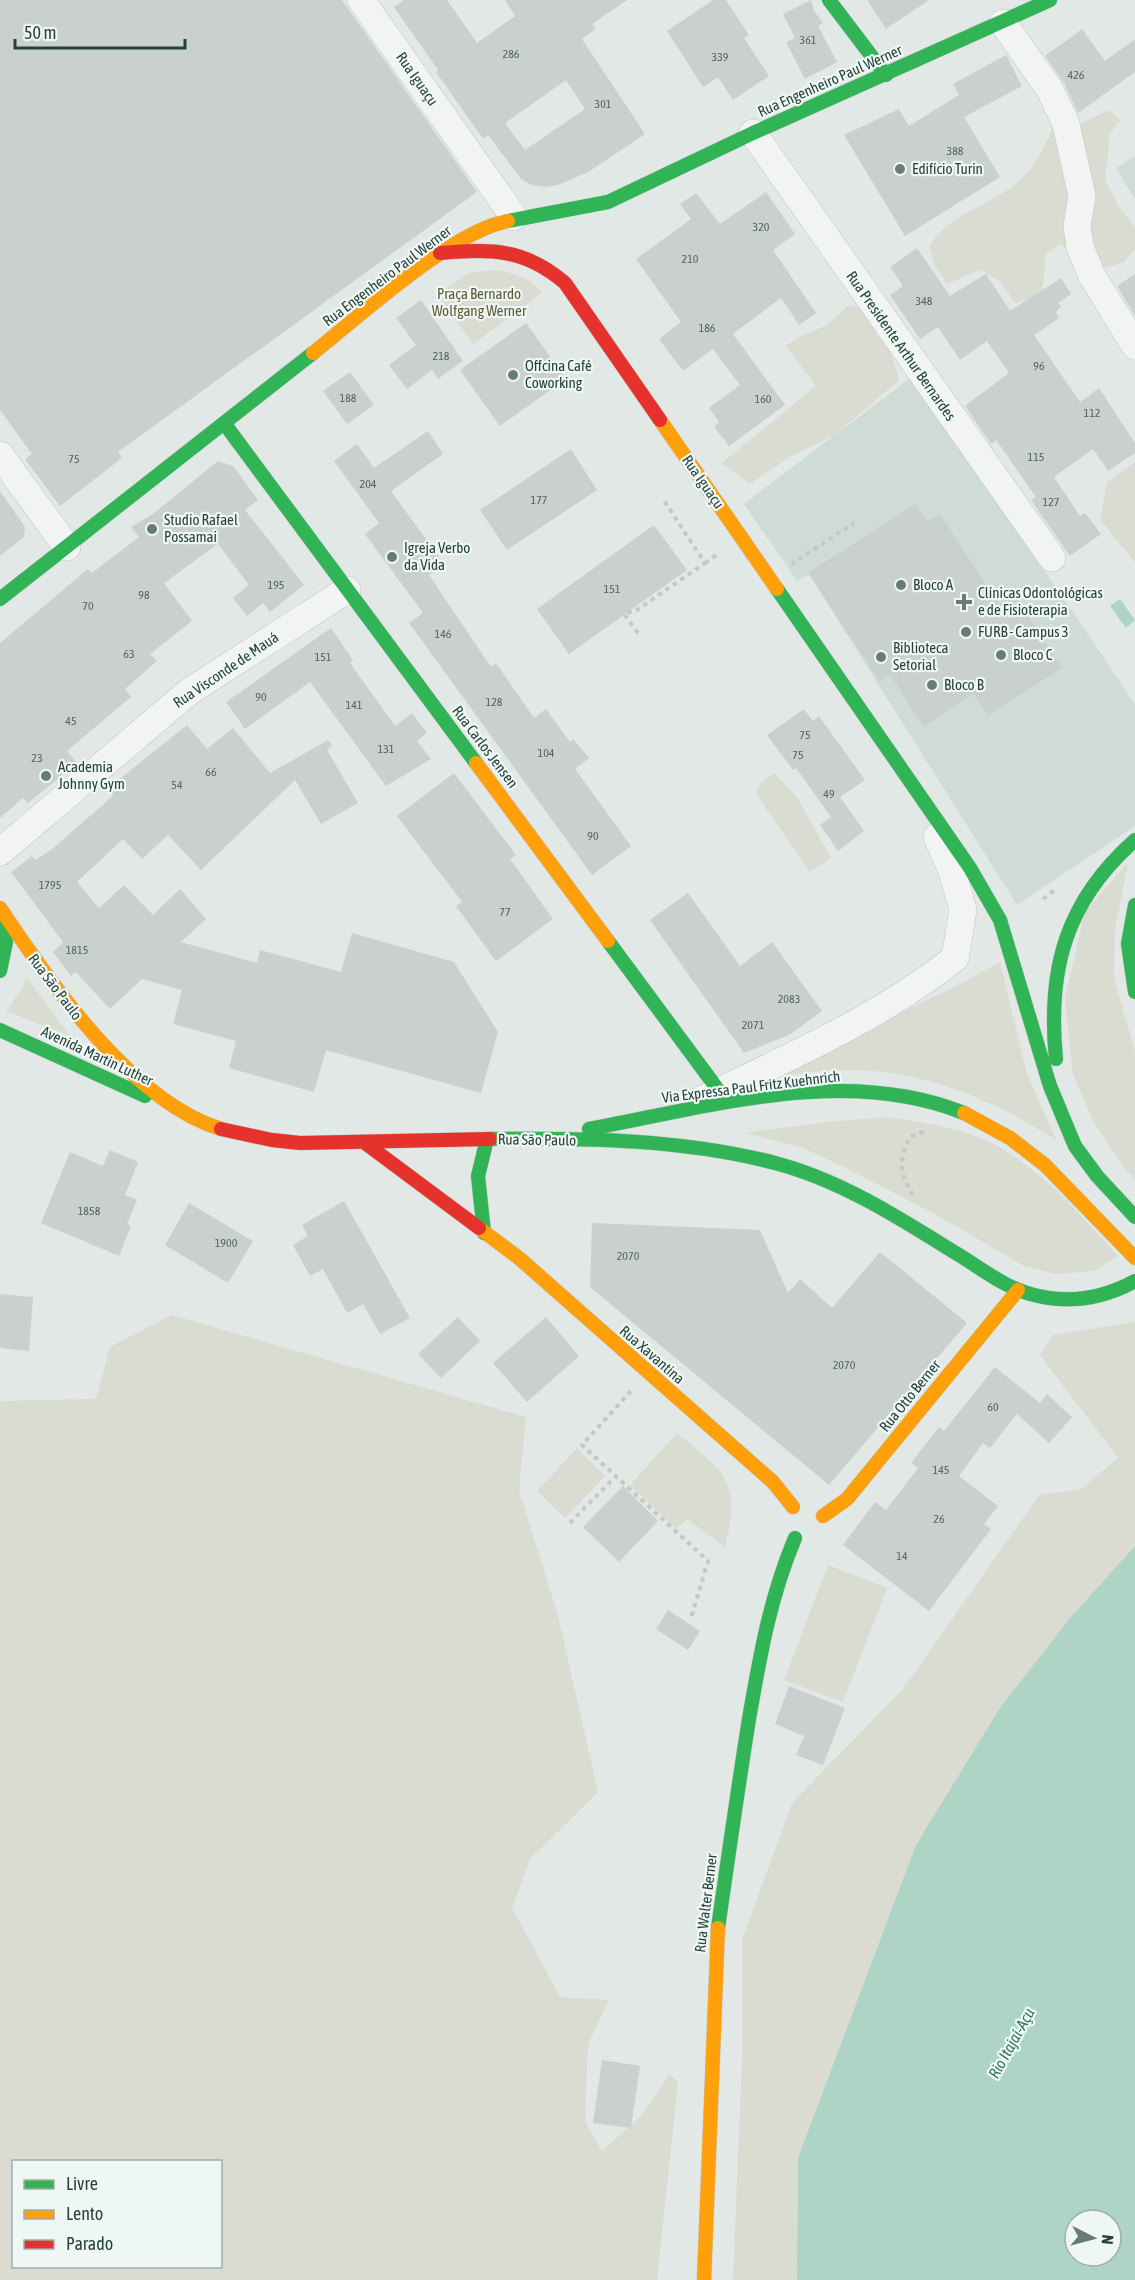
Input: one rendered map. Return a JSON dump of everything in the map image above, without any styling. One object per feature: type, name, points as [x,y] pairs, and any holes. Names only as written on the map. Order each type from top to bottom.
[{"type":"main road","points":[[829,0],[886,75]]},
{"type":"main road","name":"Rua Engenheiro Paul Werner","points":[[0,599],[440,253],[475,232],[514,218],[608,202],[753,133],[1050,0]]},
{"type":"main road","name":"Rua Iguaçu","points":[[440,253],[513,252],[540,262],[565,283],[917,791]]},
{"type":"main road","name":"Rua Carlos Jensen","points":[[224,423],[719,1091]]},
{"type":"main road","points":[[917,791],[970,868],[1000,920],[1050,1086],[1075,1146],[1109,1190],[1135,1217]]},
{"type":"main road","points":[[1075,1146],[1055,1053],[1053,996],[1057,967],[1071,919],[1088,887],[1112,857],[1135,840]]},
{"type":"main road","points":[[1135,906],[1128,944],[1135,992]]},
{"type":"main road","name":"Rua São Paulo","points":[[0,910],[7,936],[0,971]]},
{"type":"main road","name":"Rua São Paulo","points":[[0,910],[51,984],[89,1030],[180,1112],[247,1137],[294,1143],[530,1138],[697,1147],[783,1165],[828,1182],[1018,1290],[1066,1298],[1095,1298],[1135,1281]]},
{"type":"main road","name":"Avenida Martin Luther","points":[[0,1030],[180,1112]]},
{"type":"main road","name":"Via Expressa Paul Fritz Kuehnrich","points":[[530,1138],[679,1111],[827,1090],[911,1096],[963,1111],[1010,1138],[1078,1194],[1088,1208],[1135,1258]]},
{"type":"main road","points":[[484,1233],[478,1176],[487,1139]]},
{"type":"main road","name":"Rua Xavantina","points":[[365,1143],[519,1258],[773,1482],[797,1512]]},
{"type":"main road","name":"Rua Otto Berner","points":[[823,1516],[848,1499],[1018,1290]]},
{"type":"main road","points":[[810,1540],[795,1538],[797,1512],[823,1516],[821,1531]]},
{"type":"main road","name":"Rua Walter Berner","points":[[704,2280],[717,1936],[737,1792],[765,1624],[779,1575],[795,1538]]},
{"type":"street","name":"Rua Iguaçu","points":[[361,0],[514,218]]},
{"type":"street","points":[[1003,22],[1050,90],[1066,124],[1082,196],[1077,226],[1080,247],[1092,276],[1135,346]]},
{"type":"street","name":"Rua Presidente Arthur Bernardes","points":[[753,133],[1052,558]]},
{"type":"street","points":[[0,455],[67,547]]},
{"type":"street","name":"Rua Visconde de Mauá","points":[[0,852],[190,691],[348,590]]},
{"type":"street","points":[[679,1111],[846,1030],[929,978],[955,958],[963,910],[952,872],[917,791]]},
{"type":"path","points":[[638,633],[624,614],[637,610],[705,563],[663,499]]},
{"type":"path","points":[[797,570],[793,563],[854,523]]},
{"type":"path","points":[[915,1197],[903,1179],[901,1156],[910,1137],[927,1130],[937,1131]]},
{"type":"path","points":[[647,1373],[582,1445],[708,1561],[691,1618]]},
{"type":"path","points":[[570,1523],[616,1476]]},
{"type":"shaded area","points":[[1135,156],[1135,199],[1116,168]]},
{"type":"shaded area","name":"FURB - Campus 3","points":[[913,376],[1135,704],[1135,826],[1017,905],[809,574],[797,581],[744,504]]},
{"type":"green space","points":[[1060,109],[1080,124],[1109,110],[1120,120],[1110,134],[1105,180],[1119,207],[1135,227],[1135,249],[1124,262],[1096,270],[1060,244],[1046,254],[1042,294],[1015,303],[1000,281],[980,270],[947,284],[935,266],[929,247],[949,225],[1011,187],[1029,171],[1049,137]]},
{"type":"green space","name":"Praça Bernardo Wolfgang Werner","points":[[494,270],[521,277],[532,283],[542,293],[473,344],[437,295],[469,273]]},
{"type":"green space","points":[[849,305],[857,307],[870,319],[876,334],[891,352],[899,380],[835,435],[791,456],[750,484],[722,463],[816,386],[786,346],[799,337],[827,325]]},
{"type":"green space","points":[[1135,462],[1135,562],[1100,520],[1107,482]]},
{"type":"green space","points":[[774,773],[797,797],[831,858],[810,872],[756,794],[761,782]]},
{"type":"green space","points":[[1128,863],[1115,929],[1114,978],[1135,1052],[1135,1179],[1124,1168],[1093,1121],[1073,1074],[1065,999],[1085,911]]},
{"type":"green space","points":[[1000,962],[1026,1071],[1056,1140],[984,1101],[934,1082],[908,1076],[843,1070],[766,1078],[964,982]]},
{"type":"green space","points":[[26,976],[70,1036],[6,1011],[23,987]]},
{"type":"green space","points":[[888,1117],[963,1132],[1003,1149],[1050,1185],[1118,1256],[1094,1271],[1055,1274],[1024,1266],[935,1214],[842,1166],[803,1148],[746,1133],[827,1122]]},
{"type":"green space","points":[[172,1315],[526,1417],[519,1490],[558,1616],[598,1792],[530,1859],[512,1908],[560,1997],[609,2000],[588,2044],[585,2121],[602,2151],[642,2115],[670,2074],[678,2083],[657,2280],[0,2280],[0,1401],[96,1399],[110,1347]]},
{"type":"green space","points":[[1135,1322],[1135,1546],[1070,1618],[798,2158],[797,2280],[733,2280],[742,2058],[742,1940],[792,1803],[903,1689],[1040,1494],[1080,1490],[1118,1458],[1040,1355],[1053,1335]]},
{"type":"green space","points":[[677,1433],[707,1458],[725,1480],[730,1492],[731,1507],[725,1547],[687,1519],[676,1529],[630,1485]]},
{"type":"green space","points":[[577,1448],[605,1476],[565,1518],[537,1491]]},
{"type":"green space","points":[[828,1565],[887,1588],[843,1702],[784,1680]]},
{"type":"water","points":[[1120,599],[1135,620],[1126,628],[1110,606]]},
{"type":"water","name":"Rio Itajaí-Açu","points":[[1135,1546],[1135,2280],[797,2280],[798,2158],[916,1845],[1000,1708],[1070,1618]]},
{"type":"building","points":[[0,0],[342,0],[477,192],[118,452],[122,458],[60,506],[25,459],[32,454],[0,410]]},
{"type":"building","points":[[404,0],[447,0],[477,43],[515,16],[505,0],[627,0],[592,24],[596,29],[582,39],[645,134],[588,172],[558,185],[545,187],[532,185],[521,179],[488,135],[483,139],[394,7]],"holes":[[[566,80],[585,109],[525,150],[505,123]]]},
{"type":"building","points":[[713,0],[726,0],[749,35],[744,38],[769,76],[733,100],[718,77],[703,87],[667,31]]},
{"type":"building","points":[[811,0],[814,11],[823,23],[818,26],[837,62],[805,79],[786,42],[795,38],[783,14]]},
{"type":"building","points":[[867,0],[929,0],[886,29]]},
{"type":"building","points":[[1082,29],[1105,61],[1135,39],[1135,72],[1078,113],[1064,83],[1045,56]]},
{"type":"building","points":[[1006,55],[1022,86],[964,117],[1000,177],[905,236],[844,135],[899,109],[909,126],[959,95],[953,84]]},
{"type":"building","points":[[766,192],[795,234],[773,250],[816,313],[799,325],[781,298],[733,334],[785,405],[729,446],[714,427],[719,422],[709,408],[740,385],[713,349],[683,371],[659,339],[681,322],[636,259],[691,219],[680,204],[696,193],[720,224]]},
{"type":"building","points":[[917,248],[950,296],[986,274],[1010,311],[1061,278],[1071,294],[1058,303],[1061,307],[1056,312],[1059,318],[1034,335],[1080,402],[1099,388],[1135,443],[1135,453],[1108,471],[1093,449],[1054,477],[1080,516],[1085,513],[1101,534],[1070,556],[1031,500],[1036,497],[996,440],[991,444],[965,406],[1009,373],[987,341],[960,360],[938,327],[920,339],[890,295],[903,286],[890,267]]},
{"type":"building","points":[[1135,274],[1135,316],[1117,286]]},
{"type":"building","points":[[421,300],[463,361],[438,379],[432,370],[407,389],[389,365],[416,345],[396,318]]},
{"type":"building","name":"Offcina Café Coworking","points":[[526,323],[566,379],[500,426],[460,370]]},
{"type":"building","points":[[350,372],[374,405],[347,424],[323,391]]},
{"type":"building","points":[[428,431],[443,454],[391,491],[444,564],[429,575],[491,667],[496,663],[534,718],[546,709],[570,742],[573,739],[589,758],[575,769],[631,846],[592,875],[409,623],[423,613],[365,534],[379,523],[334,461],[357,444],[374,468]]},
{"type":"building","points":[[571,449],[597,490],[507,550],[480,510]]},
{"type":"building","points":[[218,461],[233,466],[258,500],[245,510],[304,585],[270,612],[263,603],[247,616],[233,598],[249,585],[218,544],[164,583],[192,621],[150,654],[157,661],[125,689],[131,697],[67,751],[77,763],[28,803],[23,798],[0,818],[0,643],[88,569],[92,573],[139,537],[131,527],[153,514]]},
{"type":"building","points":[[0,491],[25,527],[24,537],[0,556]]},
{"type":"building","name":"Bloco A","points":[[916,503],[928,522],[940,514],[999,604],[1014,594],[1062,668],[988,716],[974,694],[924,727],[890,675],[880,682],[808,573]]},
{"type":"building","points":[[654,525],[687,570],[569,654],[537,609]]},
{"type":"building","points":[[331,628],[353,660],[350,663],[395,726],[412,713],[427,733],[417,741],[431,759],[386,786],[310,682],[245,729],[226,702]]},
{"type":"building","points":[[804,709],[813,721],[819,716],[865,780],[840,797],[864,831],[838,851],[820,825],[831,817],[796,768],[793,770],[767,735]]},
{"type":"building","points":[[187,725],[207,749],[233,728],[270,773],[328,740],[332,745],[327,750],[358,803],[321,824],[295,780],[201,870],[168,835],[142,859],[123,839],[77,882],[99,908],[124,885],[153,915],[180,889],[206,919],[181,942],[257,963],[260,950],[341,972],[352,933],[454,962],[498,1032],[481,1093],[326,1050],[314,1092],[229,1068],[236,1041],[173,1024],[182,990],[142,979],[110,1009],[76,972],[71,976],[53,952],[63,942],[11,872],[32,856],[35,860],[51,850],[113,796],[107,789]]},
{"type":"building","points":[[454,773],[516,855],[510,859],[553,919],[496,961],[456,906],[462,902],[397,816]]},
{"type":"building","points":[[688,893],[740,966],[772,942],[822,1011],[789,1035],[744,1053],[650,920]]},
{"type":"building","points":[[110,1150],[138,1162],[125,1195],[137,1200],[127,1224],[131,1226],[119,1256],[41,1223],[70,1152],[103,1166]]},
{"type":"building","points":[[344,1201],[410,1318],[380,1334],[363,1304],[347,1313],[323,1269],[310,1276],[293,1245],[308,1236],[302,1225]]},
{"type":"building","points":[[189,1203],[253,1241],[228,1283],[165,1245]]},
{"type":"building","points":[[592,1223],[760,1230],[788,1293],[800,1279],[832,1308],[880,1252],[967,1323],[829,1485],[590,1287]]},
{"type":"building","points":[[0,1294],[33,1297],[29,1351],[0,1348]]},
{"type":"building","points":[[458,1317],[480,1341],[441,1378],[418,1354]]},
{"type":"building","points":[[546,1317],[579,1356],[527,1402],[493,1363]]},
{"type":"building","points":[[995,1367],[1040,1403],[1047,1394],[1072,1417],[1049,1443],[1017,1414],[990,1448],[983,1443],[959,1476],[998,1506],[984,1524],[991,1529],[929,1611],[843,1545],[875,1502],[886,1510],[918,1468],[911,1463],[939,1427],[944,1431]]},
{"type":"building","points":[[623,1486],[658,1521],[619,1562],[583,1527]]},
{"type":"building","points":[[668,1610],[700,1631],[688,1650],[656,1629]]},
{"type":"building","points":[[789,1686],[845,1708],[823,1765],[796,1755],[804,1736],[775,1724]]},
{"type":"building","points":[[602,2060],[640,2066],[631,2128],[593,2123]]},
{"type":"traffic: fast","points":[[829,0],[886,75]]},
{"type":"traffic: fast","points":[[508,221],[608,202],[753,133],[1050,0]]},
{"type":"traffic: fast","points":[[0,599],[313,353]]},
{"type":"traffic: fast","points":[[224,423],[476,763]]},
{"type":"traffic: fast","points":[[777,589],[970,868],[1000,920],[1050,1086],[1075,1146],[1097,1176],[1135,1217]]},
{"type":"traffic: fast","points":[[1056,1059],[1055,995],[1066,939],[1077,912],[1092,887],[1111,863],[1135,840]]},
{"type":"traffic: fast","points":[[1135,905],[1128,944],[1135,992]]},
{"type":"traffic: fast","points":[[0,971],[6,942],[1,914]]},
{"type":"traffic: fast","points":[[608,941],[719,1091]]},
{"type":"traffic: fast","points":[[0,1030],[145,1096]]},
{"type":"traffic: fast","points":[[589,1129],[729,1102],[825,1091],[872,1092],[919,1099],[964,1113]]},
{"type":"traffic: fast","points":[[484,1233],[478,1176],[487,1139]]},
{"type":"traffic: fast","points":[[490,1139],[634,1142],[740,1155],[799,1170],[845,1189],[912,1226],[1002,1282],[1023,1292],[1047,1298],[1086,1298],[1111,1292],[1135,1281]]},
{"type":"traffic: fast","points":[[718,1928],[745,1745],[762,1650],[772,1605],[795,1538]]},
{"type":"traffic: slow","points":[[313,353],[434,257],[485,228],[508,221]]},
{"type":"traffic: slow","points":[[660,420],[777,589]]},
{"type":"traffic: slow","points":[[476,763],[608,941]]},
{"type":"traffic: slow","points":[[0,908],[68,1004],[125,1067],[156,1094],[188,1115],[221,1129]]},
{"type":"traffic: slow","points":[[964,1113],[1010,1138],[1045,1165],[1135,1258]]},
{"type":"traffic: slow","points":[[479,1228],[519,1258],[773,1482],[793,1507]]},
{"type":"traffic: slow","points":[[823,1516],[847,1499],[1018,1290]]},
{"type":"traffic: slow","points":[[704,2280],[718,1928]]},
{"type":"traffic: jam","points":[[440,253],[475,251],[506,253],[521,257],[550,271],[565,283],[660,420]]},
{"type":"traffic: jam","points":[[221,1129],[272,1140],[300,1143],[490,1139]]},
{"type":"traffic: jam","points":[[365,1143],[479,1228]]},
{"type":"place","name":"Edifício Turin","points":[[900,169]]},
{"type":"place","name":"Offcina Café Coworking","points":[[513,375]]},
{"type":"place","name":"Studio Rafael Possamai","points":[[152,529]]},
{"type":"place","name":"Igreja Verbo da Vida","points":[[392,557]]},
{"type":"place","name":"Bloco A","points":[[901,585]]},
{"type":"place","name":"Clínicas Odontológicas e de Fisioterapia","points":[[964,602]]},
{"type":"place","name":"FURB - Campus 3","points":[[966,632]]},
{"type":"place","name":"Bloco C","points":[[1001,655]]},
{"type":"place","name":"Biblioteca Setorial","points":[[881,657]]},
{"type":"place","name":"Bloco B","points":[[932,685]]},
{"type":"place","name":"Academia Johnny Gym","points":[[46,776]]}]
